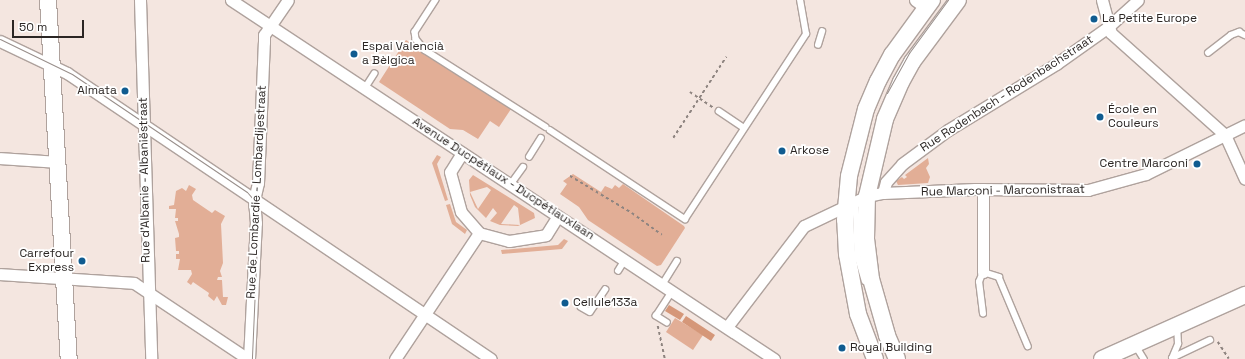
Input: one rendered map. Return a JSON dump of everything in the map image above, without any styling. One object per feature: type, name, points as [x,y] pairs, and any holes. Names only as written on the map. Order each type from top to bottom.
[{"type":"main road","points":[[48,0],[68,359]]},
{"type":"main road","points":[[874,359],[852,287],[846,254],[857,201],[885,119],[901,82],[912,62],[958,0]]},
{"type":"main road","points":[[897,359],[878,308],[857,201],[852,160],[866,109],[892,55],[924,3]]},
{"type":"main road","points":[[1102,359],[1245,294]]},
{"type":"street","name":"Rue d'Albanie - Albaniëstraat","points":[[140,0],[151,359]]},
{"type":"street","name":"Avenue Ducpétiaux - Ducpétiauxlaan","points":[[231,0],[774,359]]},
{"type":"street","name":"Rue de Lombardie - Lombardijestraat","points":[[249,359],[256,223],[254,200],[258,183],[264,35],[288,0]]},
{"type":"street","points":[[1102,0],[1108,27],[1111,33],[1225,135],[1245,179]]},
{"type":"street","name":"Rue Rodenbach - Rodenbachstraat","points":[[883,193],[886,182],[902,164],[948,130],[1056,64],[1108,27],[1138,0]]},
{"type":"street","points":[[0,41],[52,64],[491,359]]},
{"type":"street","name":"Rue Marconi - Marconistraat","points":[[727,327],[804,226],[857,201],[883,193],[983,189],[1096,188],[1146,174],[1245,125]]},
{"type":"street","points":[[462,153],[450,172],[462,212],[480,233],[509,241],[546,235],[558,216]]},
{"type":"street","points":[[0,158],[57,162]]},
{"type":"street","points":[[983,189],[983,272]]},
{"type":"street","points":[[395,359],[480,233]]},
{"type":"street","points":[[0,274],[129,281],[249,359]]},
{"type":"lane","points":[[436,0],[415,32],[416,39],[425,50],[685,219],[806,34],[800,0]]},
{"type":"lane","points":[[818,45],[822,32]]},
{"type":"lane","points":[[1208,53],[1231,35],[1238,32],[1245,35]]},
{"type":"lane","points":[[365,88],[374,74]]},
{"type":"lane","points":[[719,111],[744,128]]},
{"type":"lane","points":[[529,157],[541,138]]},
{"type":"lane","points":[[510,185],[523,167]]},
{"type":"lane","points":[[618,271],[625,260]]},
{"type":"lane","points":[[667,323],[656,316],[677,261]]},
{"type":"lane","points":[[983,314],[979,282],[983,272],[999,277],[1028,346]]},
{"type":"lane","points":[[581,307],[590,312],[605,290]]},
{"type":"lane","points":[[1171,358],[1177,352],[1177,325]]},
{"type":"lane","points":[[1171,358],[1210,340]]},
{"type":"lane","points":[[1135,344],[1144,359]]},
{"type":"path","points":[[673,138],[726,57]]},
{"type":"path","points":[[690,92],[719,111]]},
{"type":"path","points":[[570,176],[632,213],[662,235]]},
{"type":"path","points":[[656,316],[665,359]]},
{"type":"path","points":[[1210,340],[1222,344],[1229,359]]},
{"type":"shaded area","points":[[406,40],[511,109],[499,127],[490,121],[478,139],[463,130],[450,129],[379,82]]},
{"type":"shaded area","points":[[437,155],[441,157],[437,164],[448,200],[445,201],[432,163]]},
{"type":"shaded area","points":[[928,158],[929,164],[926,168],[930,177],[928,183],[898,185],[896,181],[902,177],[904,179],[907,177],[905,175]]},
{"type":"shaded area","points":[[573,174],[601,192],[605,186],[612,189],[615,185],[619,188],[623,184],[684,226],[685,228],[661,265],[657,266],[588,220],[579,207],[560,194],[567,184],[563,181]]},
{"type":"shaded area","points":[[473,175],[534,213],[535,218],[518,226],[500,225],[490,221],[497,213],[493,208],[486,218],[475,207],[470,195],[469,180]],"holes":[[[487,187],[491,190],[478,209],[470,192]],[[514,205],[518,208],[520,225],[501,224]]]},
{"type":"shaded area","points":[[189,185],[196,189],[192,195],[193,200],[212,213],[215,210],[225,216],[221,224],[223,263],[220,271],[222,277],[218,277],[217,280],[222,280],[223,297],[228,297],[226,305],[222,305],[217,296],[214,301],[208,296],[209,293],[193,282],[191,285],[187,282],[192,274],[191,270],[178,270],[180,259],[176,259],[176,254],[179,254],[179,251],[176,251],[175,238],[179,237],[179,234],[175,221],[178,221],[178,218],[175,218],[176,209],[169,209],[169,206],[174,205],[176,191],[182,188],[186,191]]},
{"type":"shaded area","points":[[450,204],[456,222],[467,230],[465,234],[452,224],[446,205]]},
{"type":"shaded area","points":[[564,239],[568,241],[562,249],[502,254],[501,250],[558,245]]},
{"type":"shaded area","points":[[669,305],[684,314],[680,320],[665,311]]},
{"type":"shaded area","points":[[686,316],[715,335],[711,341],[682,322]]},
{"type":"shaded area","points":[[675,318],[703,335],[693,350],[666,332]]},
{"type":"tram line","points":[[887,93],[909,53],[948,0]]},
{"type":"tram line","points":[[0,39],[72,74],[247,192],[254,200],[258,219],[252,359]]},
{"type":"place","name":"La Petite Europe","points":[[1094,19]]},
{"type":"place","name":"Espai Valencià a Bèlgica","points":[[354,54]]},
{"type":"place","name":"Almata","points":[[125,91]]},
{"type":"place","name":"École en Couleurs","points":[[1100,117]]},
{"type":"place","name":"Arkose","points":[[782,151]]},
{"type":"place","name":"Centre Marconi","points":[[1197,164]]},
{"type":"place","name":"Carrefour Express","points":[[82,261]]},
{"type":"place","name":"Cellule133a","points":[[565,303]]},
{"type":"place","name":"Royal Building","points":[[842,348]]}]
